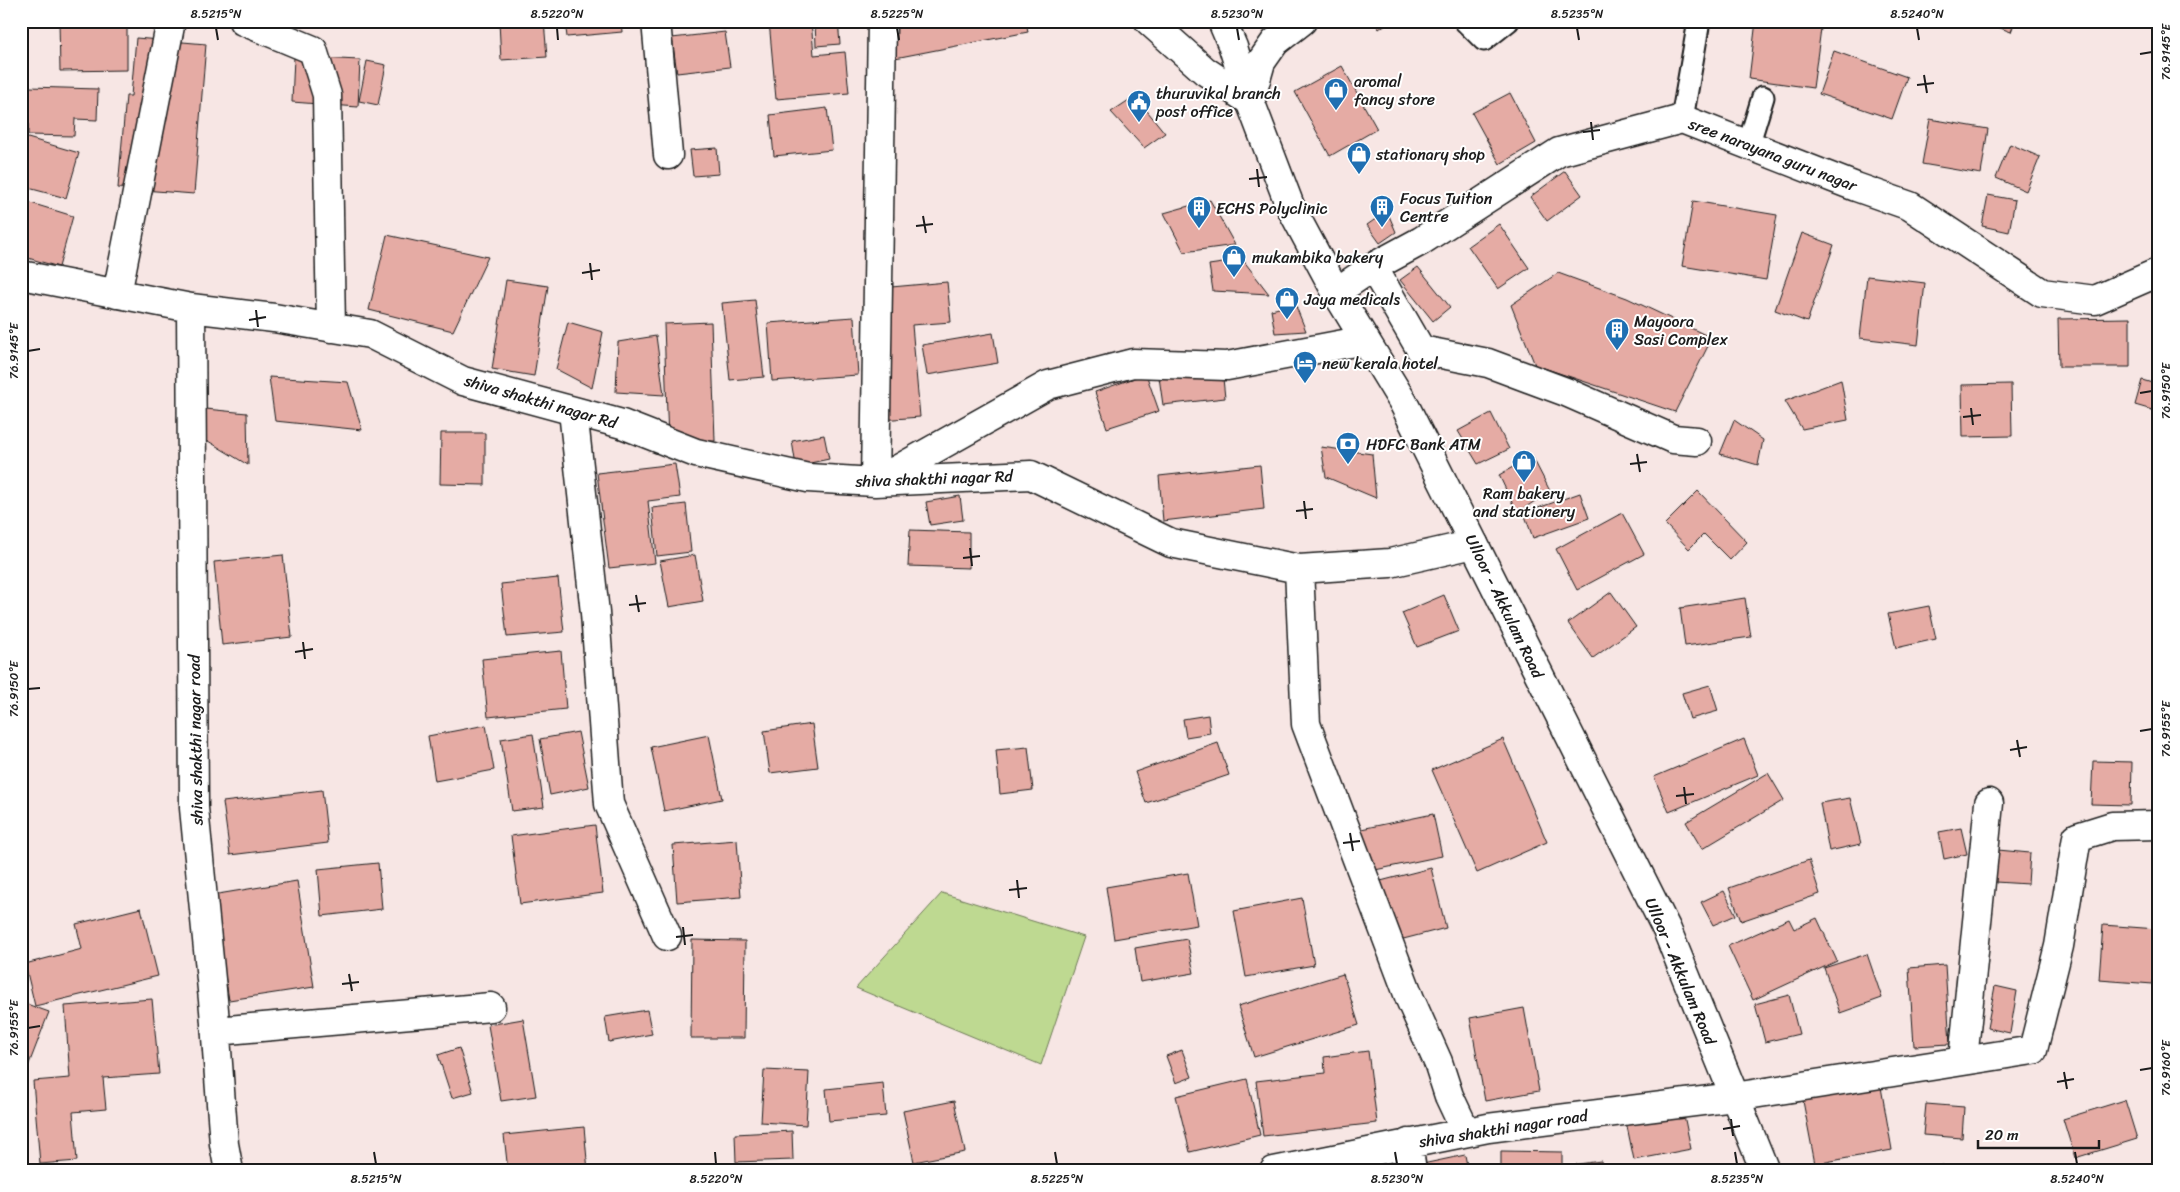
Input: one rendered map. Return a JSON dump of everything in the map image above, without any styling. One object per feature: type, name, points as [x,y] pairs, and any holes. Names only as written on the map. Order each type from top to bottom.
[{"type":"street","points":[[117,294],[171,21]]},
{"type":"street","points":[[243,21],[313,50],[326,95],[331,328]]},
{"type":"street","points":[[656,21],[668,155]]},
{"type":"street","points":[[875,482],[882,21]]},
{"type":"street","points":[[1149,21],[1205,71],[1250,101],[1261,62],[1275,42],[1302,21]]},
{"type":"street","name":"Ulloor - Akkulam Road","points":[[1222,21],[1290,206],[1336,292],[1403,402],[1667,930],[1765,1171]]},
{"type":"street","name":"sree narayana guru nagar","points":[[1336,292],[1373,267],[1421,241],[1559,152],[1682,119],[1748,146],[1910,206],[2042,293],[2094,300],[2159,272]]},
{"type":"street","points":[[1373,267],[1421,350],[1488,363],[1566,392],[1673,439],[1697,441]]},
{"type":"street","name":"shiva shakthi nagar Rd","points":[[21,275],[191,308],[370,334],[463,381],[622,424],[696,453],[808,478],[875,482],[1031,475],[1171,543],[1300,569],[1390,563],[1474,544]]},
{"type":"street","name":"shiva shakthi nagar road","points":[[191,308],[194,808],[216,1032],[224,1144],[229,1171]]},
{"type":"street","points":[[875,482],[1048,385],[1133,363],[1228,366],[1365,340]]},
{"type":"street","points":[[573,411],[595,613],[609,804],[667,936]]},
{"type":"street","points":[[1300,569],[1306,724],[1406,990],[1438,1062],[1449,1096],[1466,1132]]},
{"type":"street","points":[[1962,1060],[1989,803]]},
{"type":"street","name":"shiva shakthi nagar road","points":[[1274,1171],[1488,1128],[1734,1097],[2033,1050],[2059,946],[2077,837],[2112,826],[2159,824]]},
{"type":"street","points":[[216,1032],[491,1007]]},
{"type":"street","points":[[1408,1143],[1412,1171]]},
{"type":"lane","points":[[1465,21],[1484,40],[1508,21]]},
{"type":"lane","points":[[1682,119],[1699,21]]},
{"type":"lane","points":[[1748,146],[1763,98]]},
{"type":"green space","points":[[942,893],[1084,937],[1041,1065],[856,988]]},
{"type":"building","points":[[21,21],[56,21],[56,23],[21,25]]},
{"type":"building","points":[[59,21],[127,21],[127,70],[60,71]]},
{"type":"building","points":[[544,21],[547,57],[501,60],[499,22]]},
{"type":"building","points":[[565,21],[621,21],[622,32],[567,37]]},
{"type":"building","points":[[769,21],[811,21],[814,55],[845,52],[849,93],[776,99]]},
{"type":"building","points":[[815,21],[838,21],[840,44],[816,46]]},
{"type":"building","points":[[883,21],[1026,21],[1028,32],[890,59]]},
{"type":"building","points":[[1373,21],[1390,21],[1379,29]]},
{"type":"building","points":[[1756,21],[1822,21],[1813,88],[1749,79]]},
{"type":"building","points":[[1982,21],[2015,21],[2011,32]]},
{"type":"building","points":[[725,32],[730,67],[677,73],[672,38]]},
{"type":"building","points":[[136,38],[206,44],[194,194],[118,188],[126,96],[131,96]]},
{"type":"building","points":[[1834,51],[1907,77],[1892,119],[1819,94]]},
{"type":"building","points":[[294,57],[360,60],[358,107],[292,102]]},
{"type":"building","points":[[367,61],[386,65],[378,105],[359,101]]},
{"type":"building","name":"aromal fancy store","points":[[1342,66],[1377,129],[1330,156],[1295,92]]},
{"type":"building","points":[[29,87],[98,89],[97,120],[75,119],[74,136],[28,135]]},
{"type":"building","points":[[1510,93],[1536,143],[1500,164],[1472,113]]},
{"type":"building","name":"thuruvikal branch post office","points":[[1135,96],[1165,133],[1144,148],[1111,112]]},
{"type":"building","points":[[827,108],[832,150],[774,156],[770,115]]},
{"type":"building","points":[[1930,119],[1988,129],[1981,174],[1922,164]]},
{"type":"building","points":[[21,136],[79,153],[66,198],[21,186]]},
{"type":"building","points":[[2010,144],[2040,157],[2026,191],[1996,178]]},
{"type":"building","points":[[717,148],[719,174],[693,176],[690,150]]},
{"type":"building","points":[[1565,171],[1582,195],[1547,221],[1530,197]]},
{"type":"building","points":[[1988,195],[2015,200],[2009,232],[1982,226]]},
{"type":"building","points":[[21,200],[73,216],[59,267],[21,256]]},
{"type":"building","name":"ECHS Polyclinic","points":[[1210,200],[1235,245],[1184,252],[1164,213]]},
{"type":"building","points":[[1693,201],[1777,215],[1766,280],[1682,266]]},
{"type":"building","name":"Focus Tuition Centre","points":[[1387,211],[1396,232],[1380,243],[1367,225]]},
{"type":"building","points":[[1499,224],[1529,268],[1498,289],[1468,246]]},
{"type":"building","points":[[1802,233],[1834,245],[1807,322],[1775,310]]},
{"type":"building","points":[[387,235],[488,257],[453,331],[369,310]]},
{"type":"building","name":"mukambika bakery","points":[[1243,260],[1269,294],[1213,291],[1209,265]]},
{"type":"building","points":[[1418,267],[1450,307],[1433,321],[1400,280]]},
{"type":"building","name":"Mayoora Sasi Complex","points":[[1558,273],[1627,298],[1712,338],[1675,412],[1535,365],[1511,305]]},
{"type":"building","points":[[1867,276],[1925,283],[1918,345],[1860,338]]},
{"type":"building","points":[[506,280],[548,286],[534,376],[492,369]]},
{"type":"building","points":[[947,282],[951,322],[912,325],[920,417],[881,420],[869,289]]},
{"type":"building","points":[[755,300],[764,377],[730,380],[722,303]]},
{"type":"building","name":"Jaya medicals","points":[[1295,304],[1306,331],[1275,333],[1271,310]]},
{"type":"building","points":[[854,317],[858,375],[772,381],[768,323]]},
{"type":"building","points":[[2130,318],[2130,367],[2059,367],[2058,319]]},
{"type":"building","points":[[568,322],[603,332],[592,388],[556,369]]},
{"type":"building","points":[[711,322],[715,441],[668,442],[664,324]]},
{"type":"building","points":[[993,333],[998,363],[927,375],[922,345]]},
{"type":"building","points":[[656,336],[664,395],[616,392],[618,342]]},
{"type":"building","points":[[1222,369],[1225,398],[1163,405],[1159,377]]},
{"type":"building","points":[[1146,374],[1159,411],[1107,428],[1095,392]]},
{"type":"building","points":[[269,377],[348,382],[362,430],[275,421]]},
{"type":"building","points":[[1841,380],[1848,420],[1802,429],[1785,401]]},
{"type":"building","points":[[2142,380],[2159,385],[2159,412],[2135,405]]},
{"type":"building","points":[[2011,384],[2012,436],[1963,437],[1962,385]]},
{"type":"building","points":[[195,408],[247,413],[248,465],[203,438]]},
{"type":"building","points":[[1491,413],[1509,449],[1478,464],[1458,431]]},
{"type":"building","points":[[1734,420],[1763,440],[1758,465],[1720,454]]},
{"type":"building","points":[[441,433],[485,433],[485,485],[440,484]]},
{"type":"building","points":[[824,435],[829,459],[796,466],[792,441]]},
{"type":"building","name":"HDFC Bank ATM","points":[[1321,447],[1372,454],[1376,498],[1326,477]]},
{"type":"building","name":"Ram bakery and stationery","points":[[1532,456],[1550,491],[1517,513],[1499,475]]},
{"type":"building","points":[[675,464],[680,497],[648,501],[655,563],[609,568],[597,473]]},
{"type":"building","points":[[1260,465],[1264,509],[1163,521],[1159,476]]},
{"type":"building","points":[[1698,491],[1747,542],[1730,560],[1704,534],[1689,549],[1665,524]]},
{"type":"building","points":[[1580,493],[1589,518],[1533,538],[1524,513]]},
{"type":"building","points":[[960,496],[963,520],[930,525],[926,502]]},
{"type":"building","points":[[686,504],[691,552],[657,556],[652,508]]},
{"type":"building","points":[[1622,513],[1644,554],[1577,590],[1556,549]]},
{"type":"building","points":[[910,530],[969,532],[969,568],[908,566]]},
{"type":"building","points":[[283,555],[292,637],[222,645],[214,562]]},
{"type":"building","points":[[695,555],[703,601],[669,607],[660,561]]},
{"type":"building","points":[[558,578],[564,632],[507,637],[501,584]]},
{"type":"building","points":[[1611,592],[1636,627],[1593,658],[1568,623]]},
{"type":"building","points":[[1444,595],[1459,631],[1417,647],[1402,613]]},
{"type":"building","points":[[1745,598],[1751,637],[1685,646],[1680,608]]},
{"type":"building","points":[[1929,606],[1936,639],[1896,648],[1888,614]]},
{"type":"building","points":[[561,651],[566,709],[488,717],[482,659]]},
{"type":"building","points":[[1710,685],[1718,711],[1690,719],[1682,693]]},
{"type":"building","points":[[1208,715],[1210,733],[1186,737],[1183,719]]},
{"type":"building","points":[[812,724],[818,767],[770,773],[764,731]]},
{"type":"building","points":[[486,725],[494,770],[435,781],[428,736]]},
{"type":"building","points":[[578,732],[589,787],[550,795],[540,739]]},
{"type":"building","points":[[533,734],[544,807],[512,811],[501,739]]},
{"type":"building","points":[[709,735],[722,799],[664,811],[651,747]]},
{"type":"building","points":[[1503,739],[1547,842],[1477,873],[1432,770]]},
{"type":"building","points":[[1744,739],[1758,775],[1669,812],[1654,777]]},
{"type":"building","points":[[1218,743],[1229,775],[1146,803],[1135,772]]},
{"type":"building","points":[[1028,747],[1033,790],[1000,794],[996,750]]},
{"type":"building","points":[[2093,761],[2132,762],[2131,805],[2091,804]]},
{"type":"building","points":[[1768,773],[1784,800],[1702,849],[1686,822]]},
{"type":"building","points":[[322,790],[328,843],[230,855],[223,802]]},
{"type":"building","points":[[1850,798],[1861,844],[1829,851],[1820,803]]},
{"type":"building","points":[[1433,814],[1442,856],[1351,875],[1342,833]]},
{"type":"building","points":[[595,825],[603,893],[520,904],[511,836]]},
{"type":"building","points":[[1961,828],[1967,854],[1944,859],[1939,832]]},
{"type":"building","points":[[737,840],[741,897],[677,902],[673,845]]},
{"type":"building","points":[[1998,850],[2030,853],[2028,884],[1995,882]]},
{"type":"building","points":[[1809,860],[1820,894],[1741,921],[1729,888]]},
{"type":"building","points":[[378,863],[382,909],[322,916],[318,869]]},
{"type":"building","points":[[1431,868],[1446,928],[1384,944],[1369,884]]},
{"type":"building","points":[[1188,873],[1197,925],[1114,939],[1106,887]]},
{"type":"building","points":[[297,881],[314,987],[229,1000],[212,895]]},
{"type":"building","points":[[1724,891],[1736,915],[1713,925],[1701,902]]},
{"type":"building","points":[[1302,898],[1314,965],[1246,977],[1234,911]]},
{"type":"building","points":[[141,908],[158,976],[35,1006],[25,964],[82,949],[76,924]]},
{"type":"building","points":[[1817,918],[1837,961],[1753,1000],[1728,946],[1789,919],[1794,929]]},
{"type":"building","points":[[2103,925],[2157,929],[2153,984],[2099,980]]},
{"type":"building","points":[[1187,939],[1194,973],[1140,982],[1135,948]]},
{"type":"building","points":[[692,940],[745,941],[744,1038],[691,1038]]},
{"type":"building","points":[[1867,954],[1882,998],[1840,1013],[1824,968]]},
{"type":"building","points":[[1945,965],[1950,1044],[1914,1046],[1909,968]]},
{"type":"building","points":[[1343,974],[1359,1025],[1254,1057],[1238,1006]]},
{"type":"building","points":[[1995,986],[2017,991],[2010,1033],[1987,1028]]},
{"type":"building","points":[[1789,995],[1799,1034],[1765,1042],[1755,1004]]},
{"type":"building","points":[[152,999],[159,1074],[103,1078],[106,1109],[73,1112],[77,1161],[40,1164],[33,1081],[70,1078],[65,1006]]},
{"type":"building","points":[[21,1002],[49,1012],[24,1077],[21,1076]]},
{"type":"building","points":[[1524,1008],[1539,1091],[1485,1101],[1470,1018]]},
{"type":"building","points":[[647,1010],[652,1034],[609,1042],[605,1017]]},
{"type":"building","points":[[523,1019],[536,1096],[501,1101],[488,1025]]},
{"type":"building","points":[[459,1048],[473,1092],[452,1098],[438,1055]]},
{"type":"building","points":[[1182,1050],[1192,1077],[1176,1083],[1166,1056]]},
{"type":"building","points":[[1368,1051],[1377,1123],[1263,1136],[1256,1081],[1325,1073],[1324,1057]]},
{"type":"building","points":[[764,1070],[809,1072],[806,1125],[761,1122]]},
{"type":"building","points":[[1247,1079],[1260,1135],[1190,1152],[1176,1096]]},
{"type":"building","points":[[883,1083],[886,1116],[829,1121],[826,1089]]},
{"type":"building","points":[[1881,1087],[1892,1150],[1815,1164],[1803,1101]]},
{"type":"building","points":[[1680,1096],[1691,1149],[1634,1160],[1623,1107]]},
{"type":"building","points":[[2125,1100],[2137,1139],[2075,1158],[2063,1119]]},
{"type":"building","points":[[954,1101],[965,1152],[914,1162],[903,1111]]},
{"type":"building","points":[[1926,1104],[1964,1107],[1962,1138],[1923,1135]]},
{"type":"building","points":[[584,1127],[588,1171],[508,1171],[504,1135]]},
{"type":"building","points":[[792,1131],[793,1160],[736,1162],[735,1134]]},
{"type":"building","points":[[1501,1151],[1562,1152],[1562,1171],[1501,1171]]},
{"type":"building","points":[[1465,1155],[1468,1171],[1419,1171],[1418,1165]]},
{"type":"building","points":[[1410,1158],[1412,1171],[1336,1171]]},
{"type":"building","points":[[1601,1161],[1603,1171],[1572,1171],[1571,1165]]},
{"type":"building","points":[[1943,1165],[1944,1171],[1917,1171]]},
{"type":"place","name":"aromal fancy store","points":[[1336,111]]},
{"type":"place","name":"thuruvikal branch post office","points":[[1139,123]]},
{"type":"place","name":"stationary shop","points":[[1359,175]]},
{"type":"place","name":"Focus Tuition Centre","points":[[1382,228]]},
{"type":"place","name":"ECHS Polyclinic","points":[[1199,229]]},
{"type":"place","name":"mukambika bakery","points":[[1234,278]]},
{"type":"place","name":"Jaya medicals","points":[[1287,320]]},
{"type":"place","name":"Mayoora Sasi Complex","points":[[1617,351]]},
{"type":"place","name":"new kerala hotel","points":[[1305,384]]},
{"type":"place","name":"HDFC Bank ATM","points":[[1348,465]]},
{"type":"place","name":"Ram bakery and stationery","points":[[1524,483]]}]
